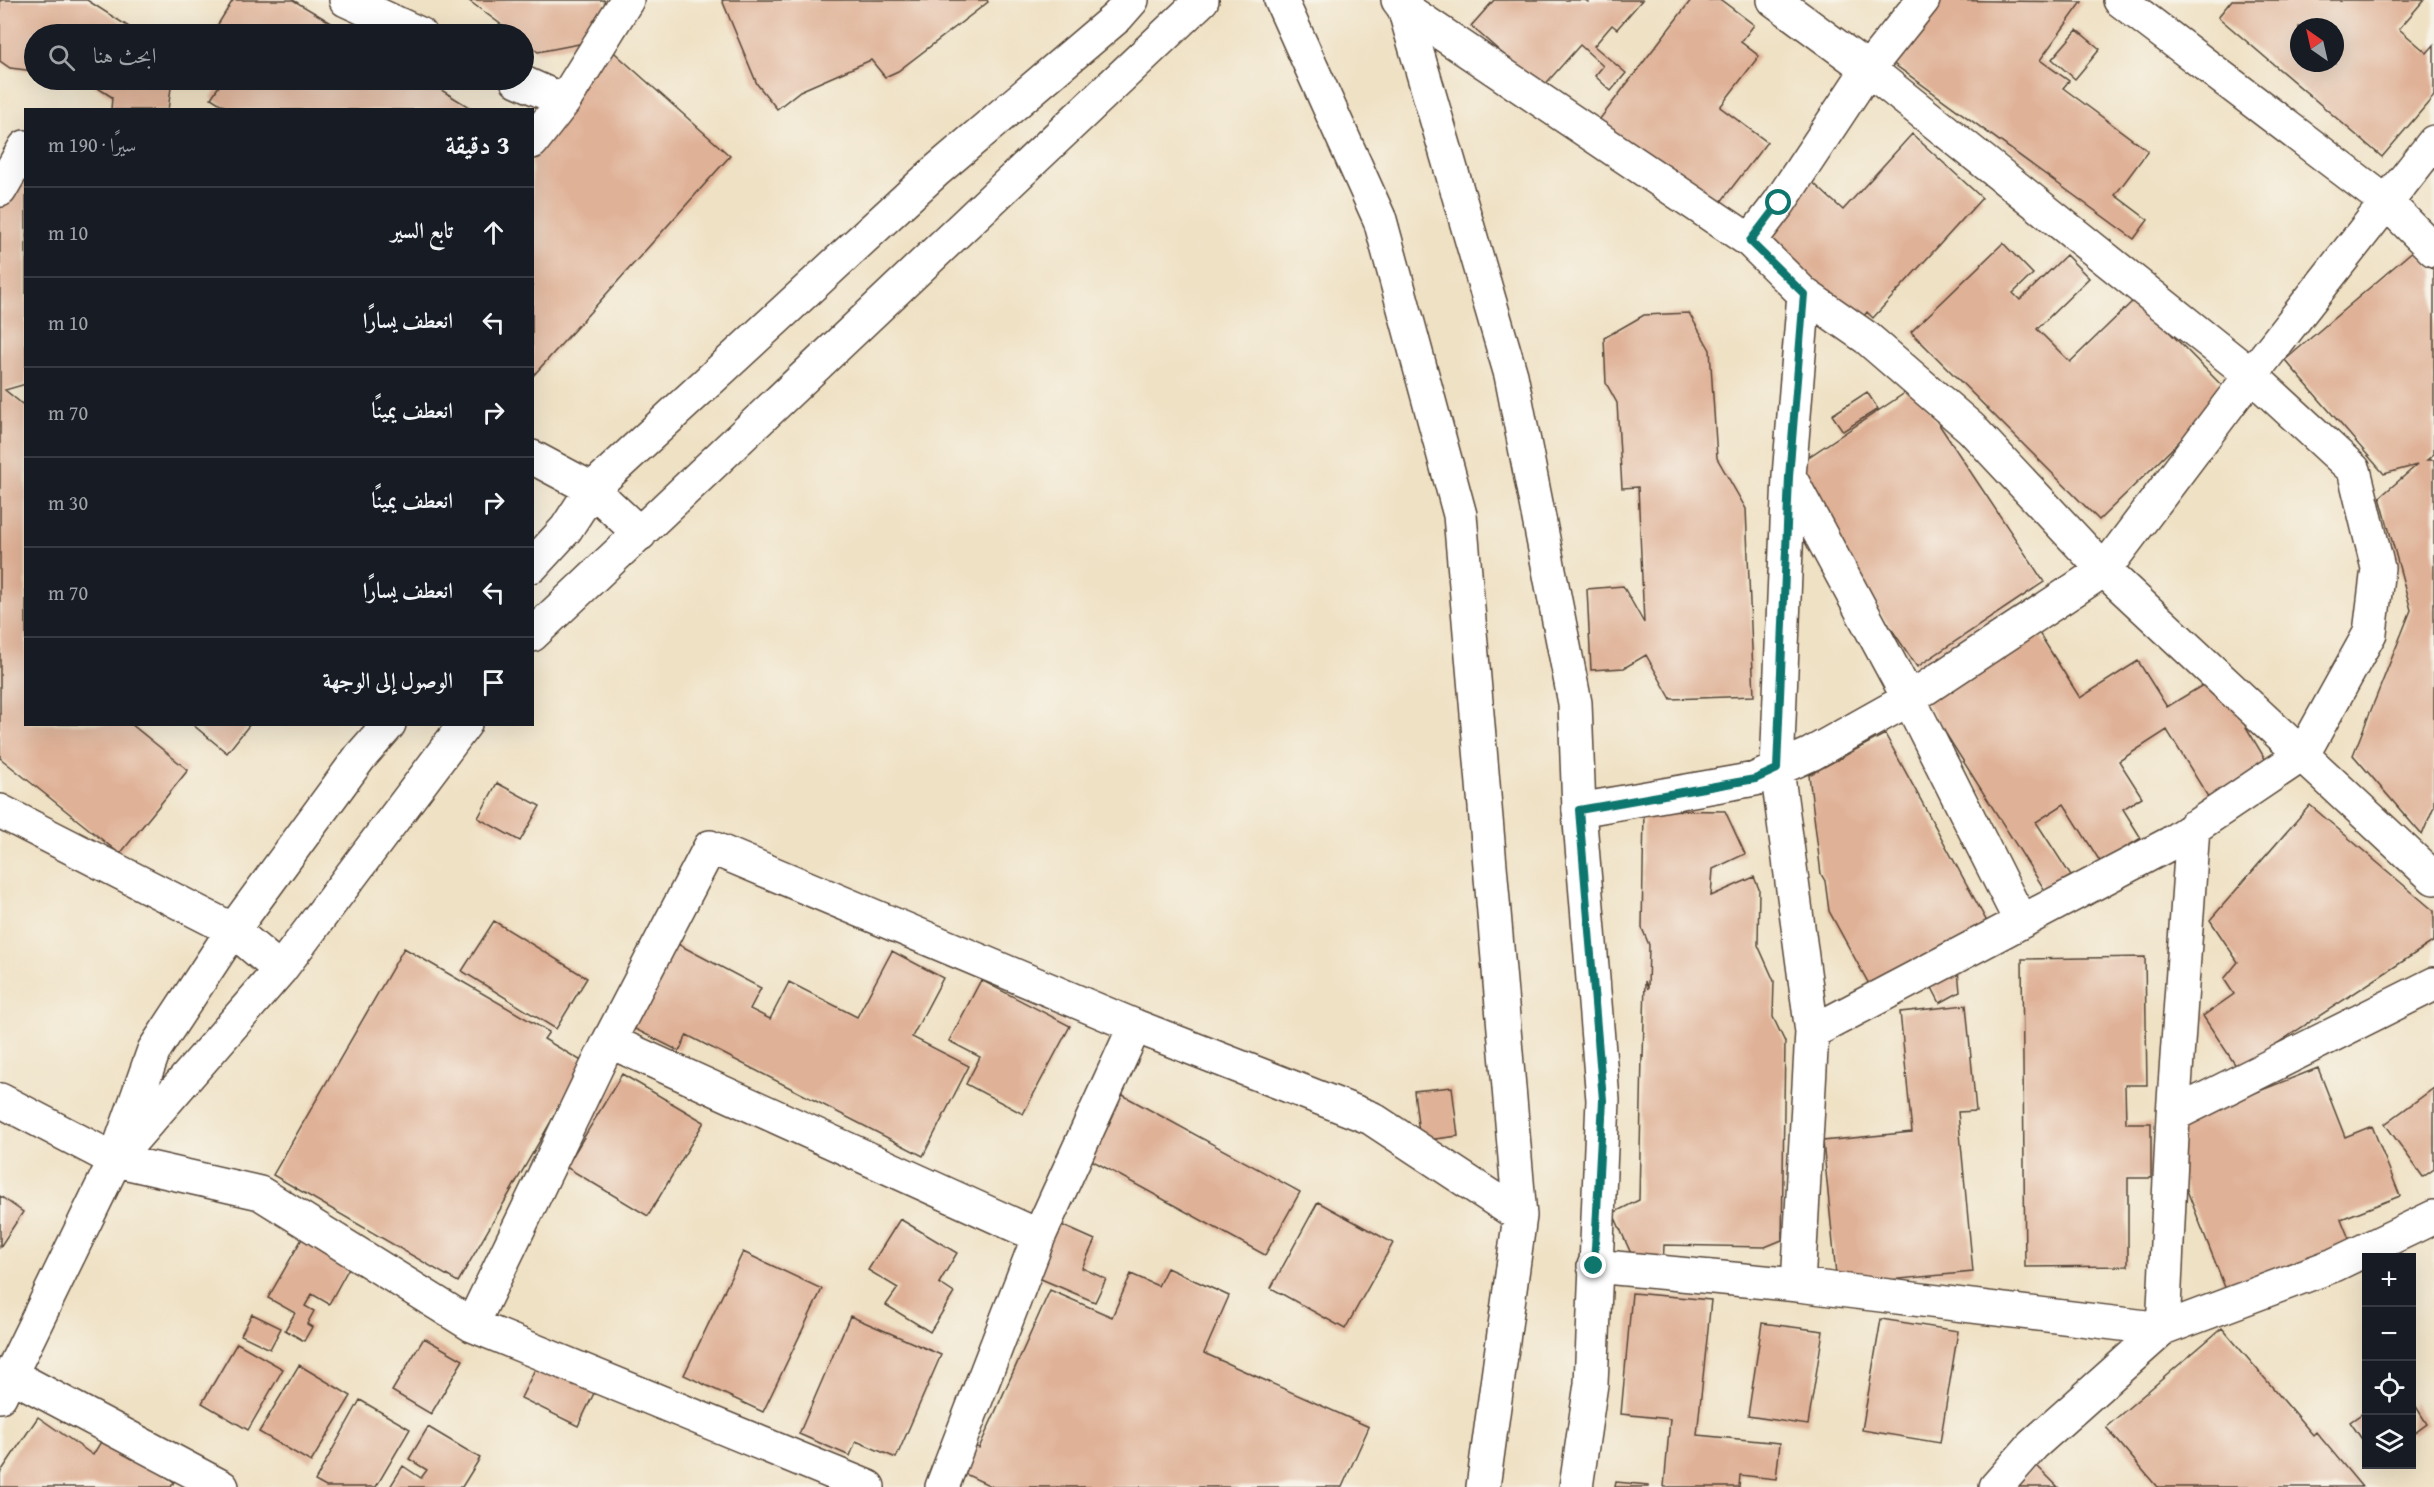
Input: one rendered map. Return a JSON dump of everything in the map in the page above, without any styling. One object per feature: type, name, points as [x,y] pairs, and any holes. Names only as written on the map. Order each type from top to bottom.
[{"type":"street","points":[[346,0],[398,24]]},
{"type":"street","points":[[534,139],[564,101],[627,0]]},
{"type":"street","points":[[534,633],[1202,0]]},
{"type":"street","points":[[1281,0],[1380,220],[1460,514],[1520,1216],[1483,1487]]},
{"type":"street","points":[[1774,0],[1868,69],[2251,375],[2354,470],[2378,568],[2370,633],[2303,754],[2171,843],[2020,920],[1812,1032]]},
{"type":"street","points":[[1750,241],[1779,203],[1868,69],[1923,0]]},
{"type":"street","points":[[2120,0],[2386,202],[2434,250]]},
{"type":"street","points":[[1401,4],[1750,241],[1804,294],[1867,339],[1971,428],[2104,570],[2434,878]]},
{"type":"street","points":[[1401,4],[1512,375],[1575,703],[1579,810],[1603,1100],[1594,1266],[1591,1384],[1575,1487]]},
{"type":"street","points":[[534,564],[566,529],[592,489],[1118,6],[1149,52]]},
{"type":"street","points":[[534,88],[564,101]]},
{"type":"street","points":[[0,133],[24,147]]},
{"type":"street","points":[[1579,810],[1755,779],[1811,754],[1909,699],[2104,570],[2251,375],[2434,142]]},
{"type":"street","points":[[0,190],[24,150]]},
{"type":"street","points":[[1797,1285],[1812,1032],[1777,769],[1789,477],[1804,294]]},
{"type":"street","points":[[534,458],[592,489],[640,534]]},
{"type":"street","points":[[1789,477],[1909,699],[2020,920]]},
{"type":"street","points":[[222,1487],[5,1385],[115,1160],[154,1050],[233,930],[360,757],[387,726]]},
{"type":"street","points":[[115,1160],[280,970],[463,726]]},
{"type":"street","points":[[0,811],[233,930],[280,970]]},
{"type":"street","points":[[2163,1329],[2173,1115],[2193,827]]},
{"type":"street","points":[[472,1324],[609,1041],[710,847],[1135,1026],[1371,1118],[1520,1216]]},
{"type":"street","points":[[2173,1115],[2434,984]]},
{"type":"street","points":[[942,1487],[1039,1236],[1135,1026]]},
{"type":"street","points":[[609,1041],[1039,1236]]},
{"type":"street","points":[[0,1100],[115,1160],[260,1193],[472,1324],[868,1487]]},
{"type":"street","points":[[1996,1487],[2033,1445],[2163,1329],[2334,1265],[2434,1217]]},
{"type":"street","points":[[1594,1266],[1797,1285],[2163,1329]]},
{"type":"building","points":[[0,0],[87,0],[124,24],[24,24],[24,70],[10,68],[0,61]]},
{"type":"building","points":[[233,0],[293,0],[333,24],[218,24]]},
{"type":"building","points":[[468,0],[604,0],[607,13],[584,43],[538,52],[534,49],[534,24],[500,24]]},
{"type":"building","points":[[722,0],[987,0],[988,2],[898,71],[885,77],[871,60],[800,91],[777,109],[757,84]]},
{"type":"building","points":[[1494,0],[1585,0],[1588,2],[1590,0],[1642,0],[1617,29],[1612,25],[1594,46],[1626,73],[1611,91],[1595,76],[1603,66],[1580,45],[1542,88],[1471,26]]},
{"type":"building","points":[[1691,0],[1721,0],[1754,25],[1741,42],[1759,56],[1720,107],[1767,142],[1714,211],[1596,124]]},
{"type":"building","points":[[1914,0],[2082,2],[2040,60],[2069,81],[2063,88],[2148,151],[2115,195],[2148,220],[2134,239],[1876,51]]},
{"type":"building","points":[[2232,0],[2424,0],[2399,29],[2427,53],[2434,45],[2434,96],[2382,157],[2218,17]]},
{"type":"building","points":[[2077,30],[2100,49],[2075,79],[2052,59]]},
{"type":"building","points":[[607,46],[730,156],[534,375],[534,126]]},
{"type":"building","points":[[101,90],[171,90],[168,108],[111,108],[112,97]]},
{"type":"building","points":[[216,90],[441,90],[471,108],[227,108],[211,98]]},
{"type":"building","points":[[1912,134],[1982,198],[1873,318],[1867,312],[1859,322],[1761,232],[1809,179],[1843,210]]},
{"type":"building","points":[[24,141],[24,385],[5,390],[24,405],[24,726],[133,726],[188,770],[120,854],[0,758],[0,171]]},
{"type":"building","points":[[2003,243],[2033,274],[2013,293],[2020,300],[2066,255],[2089,278],[2037,329],[2070,362],[2136,298],[2229,393],[2099,520],[1911,332]]},
{"type":"building","points":[[2415,249],[2434,271],[2434,454],[2427,460],[2434,460],[2434,806],[2422,835],[2353,755],[2411,610],[2380,497],[2417,465],[2384,474],[2285,360]]},
{"type":"building","points":[[1689,313],[1710,350],[1717,458],[1746,509],[1754,696],[1671,699],[1646,655],[1624,668],[1591,670],[1587,589],[1623,586],[1644,623],[1638,487],[1622,488],[1617,403],[1606,383],[1604,338],[1644,315]]},
{"type":"building","points":[[1914,387],[2044,582],[1917,667],[1786,472]]},
{"type":"building","points":[[1867,392],[1878,409],[1843,431],[1832,415]]},
{"type":"building","points":[[2034,625],[2080,698],[2138,661],[2167,707],[2216,677],[2279,782],[2221,818],[2167,730],[2119,761],[2142,797],[2123,809],[2141,838],[2101,863],[2064,804],[2036,822],[2071,876],[2046,892],[1922,696]]},
{"type":"building","points":[[194,726],[248,726],[227,753]]},
{"type":"building","points":[[1885,734],[1986,920],[1989,942],[1957,959],[1960,992],[1940,1003],[1929,982],[1870,986],[1829,911],[1825,881],[1821,874],[1809,775]]},
{"type":"building","points":[[497,783],[540,806],[520,841],[478,818]]},
{"type":"building","points":[[2310,805],[2434,911],[2434,941],[2238,1069],[2203,1016],[2234,994],[2224,979],[2238,962],[2210,920]]},
{"type":"building","points":[[1644,810],[1725,811],[1745,854],[1713,869],[1711,896],[1754,877],[1759,889],[1758,945],[1774,981],[1773,1017],[1785,1042],[1782,1240],[1765,1247],[1664,1245],[1663,1266],[1637,1267],[1613,1213],[1639,1200],[1642,1055],[1643,1058],[1645,981],[1648,989],[1649,945],[1642,928]]},
{"type":"building","points":[[494,921],[587,978],[556,1029],[462,971]]},
{"type":"building","points":[[672,941],[761,988],[750,1009],[770,1019],[789,982],[857,1017],[892,951],[943,978],[912,1037],[969,1066],[923,1156],[687,1035],[679,1051],[629,1026]]},
{"type":"building","points":[[404,948],[549,1032],[544,1039],[585,1063],[458,1282],[273,1175]]},
{"type":"building","points":[[2145,957],[2147,1085],[2125,1085],[2126,1123],[2151,1123],[2151,1178],[2128,1178],[2128,1266],[2025,1267],[2022,959]]},
{"type":"building","points":[[981,980],[1070,1026],[1023,1114],[966,1084],[980,1057],[949,1041]]},
{"type":"building","points":[[1966,1005],[1976,1111],[1958,1112],[1973,1272],[1837,1285],[1823,1141],[1912,1132],[1900,1012]]},
{"type":"building","points":[[2318,1068],[2345,1137],[2372,1126],[2400,1196],[2341,1219],[2352,1246],[2228,1295],[2163,1129]]},
{"type":"building","points":[[622,1074],[704,1122],[648,1216],[566,1167]]},
{"type":"building","points":[[1108,1087],[1300,1192],[1265,1255],[1073,1150]]},
{"type":"building","points":[[1452,1087],[1458,1136],[1420,1141],[1414,1091]]},
{"type":"building","points":[[2434,1088],[2434,1169],[2423,1177],[2385,1124]]},
{"type":"building","points":[[0,1196],[23,1212],[0,1247]]},
{"type":"building","points":[[1318,1202],[1393,1243],[1345,1329],[1271,1288]]},
{"type":"building","points":[[900,1219],[957,1253],[939,1283],[954,1293],[930,1332],[886,1305],[898,1288],[868,1270]]},
{"type":"building","points":[[1050,1220],[1095,1240],[1082,1268],[1106,1279],[1095,1302],[1027,1273]]},
{"type":"building","points":[[303,1237],[351,1264],[329,1304],[312,1294],[305,1306],[314,1311],[307,1324],[312,1327],[304,1341],[285,1330],[295,1313],[268,1298]]},
{"type":"building","points":[[743,1252],[822,1289],[763,1412],[684,1375]]},
{"type":"building","points":[[1167,1268],[1229,1296],[1204,1353],[1369,1427],[1342,1487],[993,1487],[950,1467],[962,1441],[979,1448],[1050,1290],[1112,1317],[1131,1274],[1158,1286]]},
{"type":"building","points":[[1632,1293],[1711,1300],[1697,1435],[1780,1443],[1776,1479],[1740,1475],[1739,1487],[1664,1487],[1670,1419],[1621,1414]]},
{"type":"building","points":[[252,1314],[281,1328],[270,1349],[241,1335]]},
{"type":"building","points":[[850,1316],[941,1355],[896,1458],[856,1441],[850,1456],[799,1434]]},
{"type":"building","points":[[1881,1319],[1958,1331],[1940,1443],[1862,1430]]},
{"type":"building","points":[[1762,1323],[1823,1331],[1808,1425],[1748,1416]]},
{"type":"building","points":[[2222,1328],[2313,1435],[2316,1432],[2362,1487],[2157,1487],[2106,1427]]},
{"type":"building","points":[[424,1338],[463,1360],[431,1414],[392,1391]]},
{"type":"building","points":[[237,1343],[283,1369],[248,1430],[202,1403]]},
{"type":"building","points":[[538,1363],[595,1391],[578,1426],[521,1398]]},
{"type":"building","points":[[299,1365],[351,1396],[311,1462],[259,1432]]},
{"type":"building","points":[[360,1400],[410,1429],[376,1487],[326,1487],[315,1481]]},
{"type":"building","points":[[2416,1406],[2427,1424],[2416,1432]]},
{"type":"building","points":[[2362,1414],[2362,1439],[2350,1422]]},
{"type":"building","points":[[38,1417],[93,1455],[105,1435],[174,1482],[171,1487],[0,1487],[0,1473]]},
{"type":"building","points":[[428,1427],[480,1458],[462,1487],[390,1487],[403,1466],[421,1478],[427,1470],[409,1459]]},
{"type":"building","points":[[2036,1465],[2058,1487],[2014,1487]]},
{"type":"building","points":[[1616,1482],[1648,1485],[1648,1487],[1615,1487]]},
{"type":"route","points":[[1594,1266],[1603,1100],[1579,810],[1755,779],[1777,769],[1789,477],[1799,379],[1799,344],[1804,294],[1750,241],[1779,203]]}]
